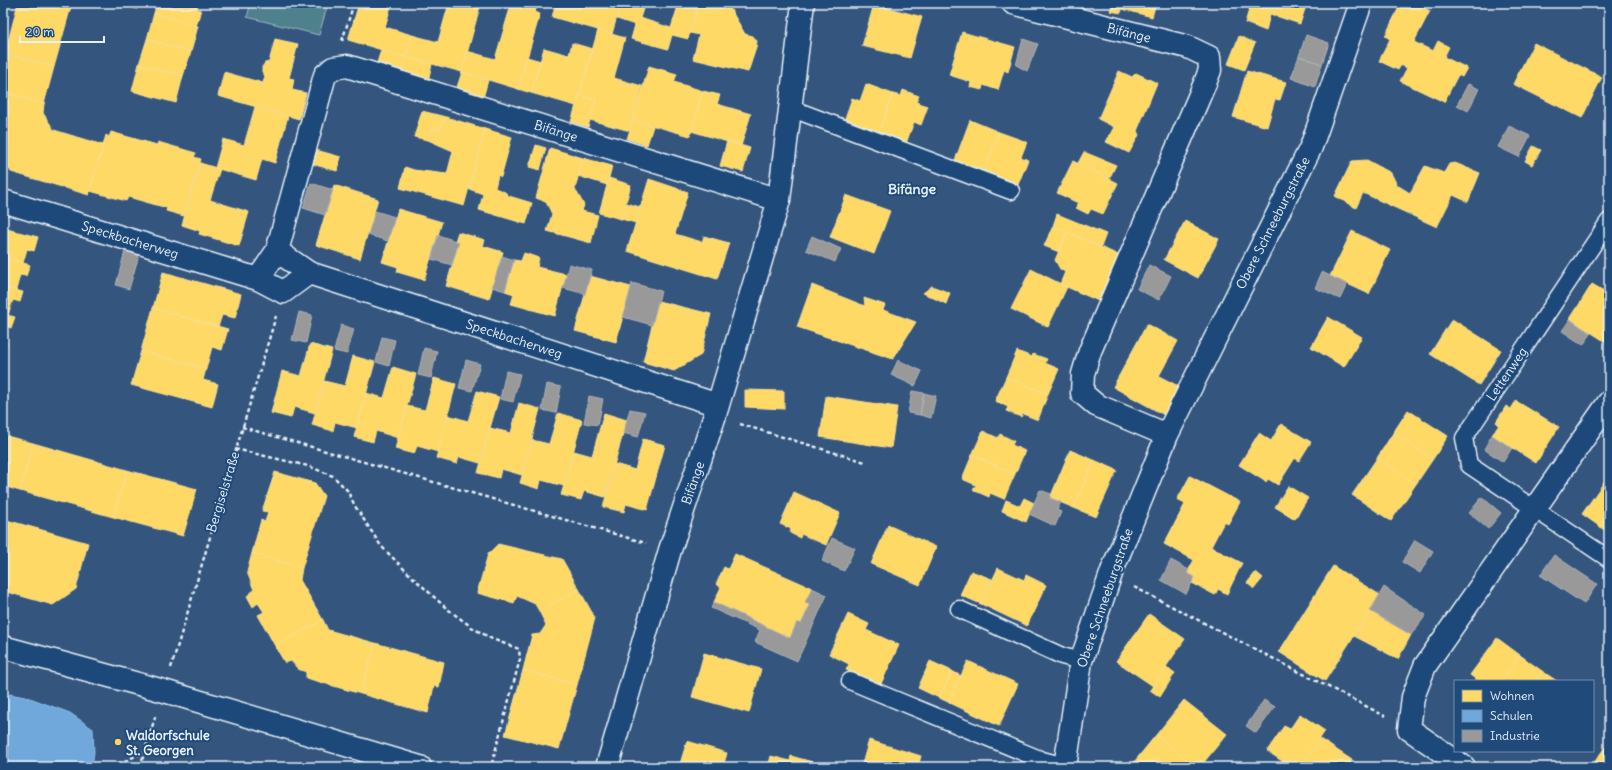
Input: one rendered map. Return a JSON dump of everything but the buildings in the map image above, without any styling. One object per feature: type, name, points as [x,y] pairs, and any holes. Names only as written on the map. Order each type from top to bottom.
[{"type":"street","name":"Bifänge","points":[[607,767],[670,550],[718,405],[779,200],[803,3]]},
{"type":"street","name":"Bifänge","points":[[1013,3],[1037,6],[1188,47],[1209,57],[1210,70],[1090,351],[1083,374],[1082,393],[1096,405],[1167,435]]},
{"type":"street","name":"Obere Schneeburgstraße","points":[[1065,767],[1081,661],[1112,571],[1167,435],[1311,147],[1361,3]]},
{"type":"street","name":"Bifänge","points":[[333,68],[347,66],[779,200]]},
{"type":"street","points":[[258,278],[277,251],[325,75],[333,68]]},
{"type":"street","name":"Speckbacherweg","points":[[3,202],[258,278],[283,292]]},
{"type":"street","name":"Speckbacherweg","points":[[277,251],[309,273],[718,405]]},
{"type":"street","points":[[283,292],[309,273]]},
{"type":"street","points":[[1464,767],[1409,728],[1413,697],[1425,666],[1609,402]]},
{"type":"street","points":[[3,647],[164,691],[420,767]]},
{"type":"lane","points":[[790,108],[1010,191]]},
{"type":"lane","name":"Lettenweg","points":[[1609,222],[1464,438],[1469,465],[1609,559]]},
{"type":"lane","points":[[959,609],[1062,656],[1081,661]]},
{"type":"lane","points":[[850,682],[1042,760],[1065,767]]},
{"type":"path","points":[[333,68],[354,3]]},
{"type":"path","name":"Bergiselstraße","points":[[140,767],[283,292]]},
{"type":"path","points":[[738,423],[865,462]]},
{"type":"path","points":[[242,427],[670,550]]},
{"type":"path","points":[[235,449],[308,466],[333,476],[347,490],[355,506],[381,546],[407,572],[446,608],[473,628],[492,639],[519,649],[520,659],[491,767]]},
{"type":"path","points":[[1130,586],[1409,728]]},
{"type":"path","points":[[112,767],[145,752]]},
{"type":"green space","points":[[251,3],[328,3],[319,35],[247,17]]},
{"type":"place","name":"Waldorfschule St. Georgen","points":[[118,742]]},
{"type":"district","name":"Bifänge","points":[[912,189]]}]
